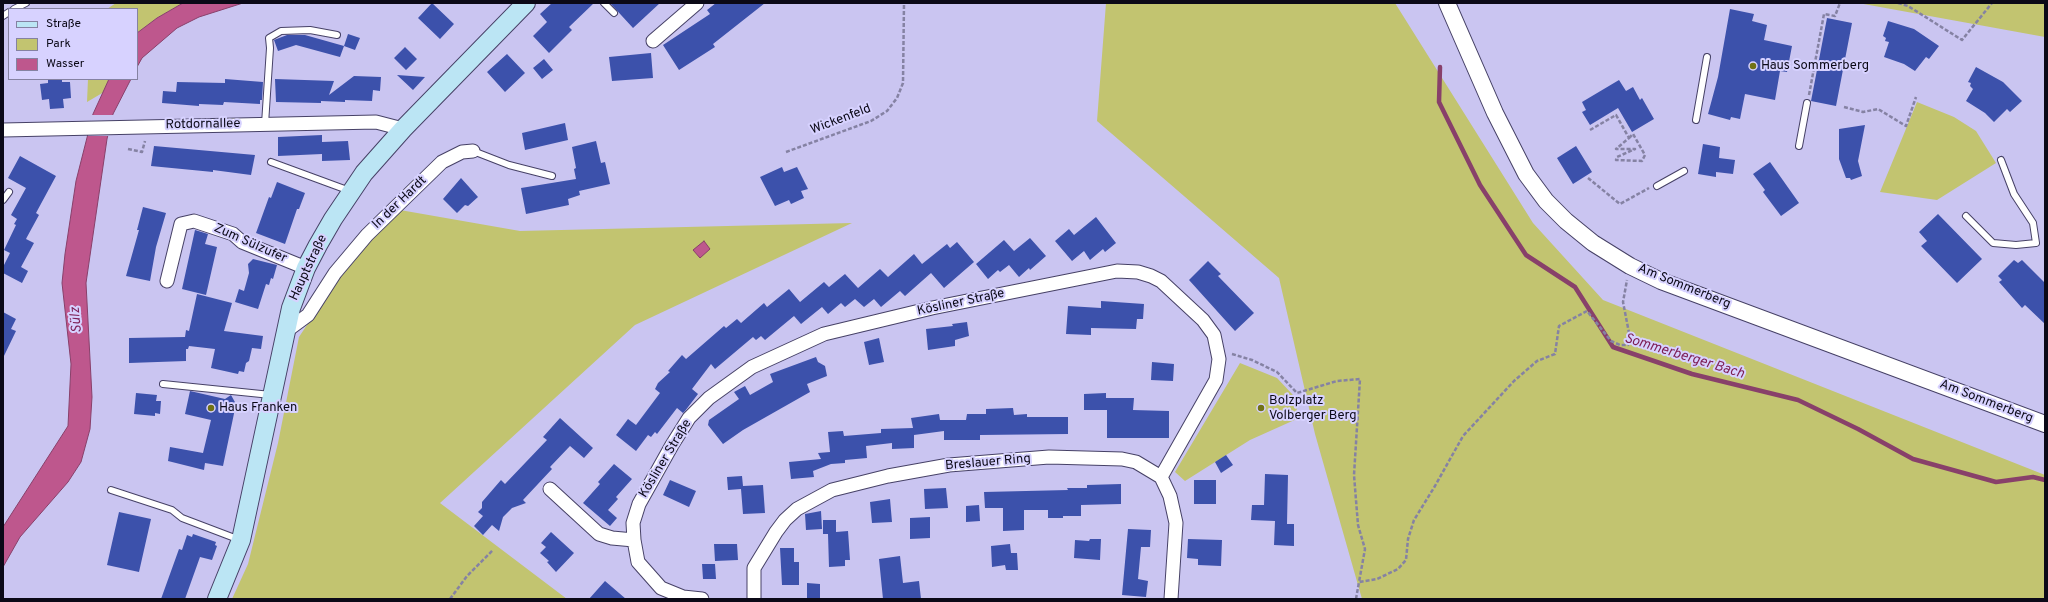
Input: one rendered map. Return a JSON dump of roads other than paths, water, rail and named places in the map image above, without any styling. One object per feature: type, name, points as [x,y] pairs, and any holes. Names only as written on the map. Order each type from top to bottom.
[{"type":"main road","name":"Hauptstraße","points":[[218,599],[241,540],[285,332],[291,308],[306,268],[332,219],[364,173],[403,129],[526,3]]},
{"type":"street","points":[[653,41],[697,3]]},
{"type":"street","name":"Am Sommerberg","points":[[1447,3],[1498,120],[1511,147],[1536,189],[1566,221],[1593,243],[1630,266],[1661,281],[2045,424]]},
{"type":"street","name":"Rotdornallee","points":[[3,130],[376,122],[403,129]]},
{"type":"street","name":"In der Hardt","points":[[285,332],[308,316],[335,273],[367,235],[442,162],[462,152],[473,151]]},
{"type":"street","name":"Zum Sülzufer","points":[[166,281],[181,224],[194,221],[233,234],[242,242],[306,268]]},
{"type":"street","name":"Kösliner Straße","points":[[702,599],[683,597],[661,588],[638,562],[633,523],[639,504],[689,418],[709,398],[752,367],[824,334],[932,308],[1116,271],[1138,272],[1161,281],[1203,320],[1214,335],[1219,359],[1216,380],[1161,477]]},
{"type":"street","name":"Breslauer Ring","points":[[754,599],[754,568],[776,532],[785,520],[797,509],[832,490],[888,476],[949,465],[1049,457],[1122,459],[1136,462],[1161,477]]},
{"type":"street","points":[[1161,477],[1170,496],[1176,523],[1171,599]]},
{"type":"street","points":[[550,489],[599,534],[612,538],[634,540]]},
{"type":"lane","points":[[16,8],[26,3]]},
{"type":"lane","points":[[604,3],[614,13]]},
{"type":"lane","points":[[265,124],[270,48],[269,38],[281,31],[310,30],[337,35]]},
{"type":"lane","points":[[1696,120],[1707,57]]},
{"type":"lane","points":[[1799,146],[1807,104]]},
{"type":"lane","name":"In der Hardt","points":[[473,151],[509,165],[552,176]]},
{"type":"lane","points":[[1966,216],[1993,243],[2016,245],[2036,243],[2033,223],[2014,194],[2001,160]]},
{"type":"lane","points":[[271,162],[351,191]]},
{"type":"lane","points":[[1657,186],[1684,171]]},
{"type":"lane","points":[[3,200],[9,192]]},
{"type":"lane","points":[[163,384],[272,395]]},
{"type":"lane","points":[[112,490],[172,510],[182,518],[241,540]]},
{"type":"water","points":[[183,3],[243,3],[199,17],[177,28],[142,58],[138,65],[138,32],[157,18]]},
{"type":"water","name":"Sülz","points":[[109,80],[130,80],[113,114],[107,139],[86,283],[92,397],[90,429],[81,462],[68,482],[20,537],[3,567],[3,527],[68,426],[71,364],[62,283],[76,181],[93,114]]},
{"type":"water","points":[[704,241],[710,249],[700,258],[693,250]]},
{"type":"waterway","name":"Sommerberger Bach","points":[[1440,67],[1439,102],[1480,185],[1526,255],[1575,287],[1613,347],[1692,374],[1798,400],[1858,429],[1913,459],[1996,482],[2033,477],[2045,480]]},
{"type":"place","name":"Haus Sommerberg","points":[[1753,66]]},
{"type":"place","name":"Haus Franken","points":[[211,408]]},
{"type":"place","name":"Bolzplatz Volberger Berg","points":[[1261,408]]}]
